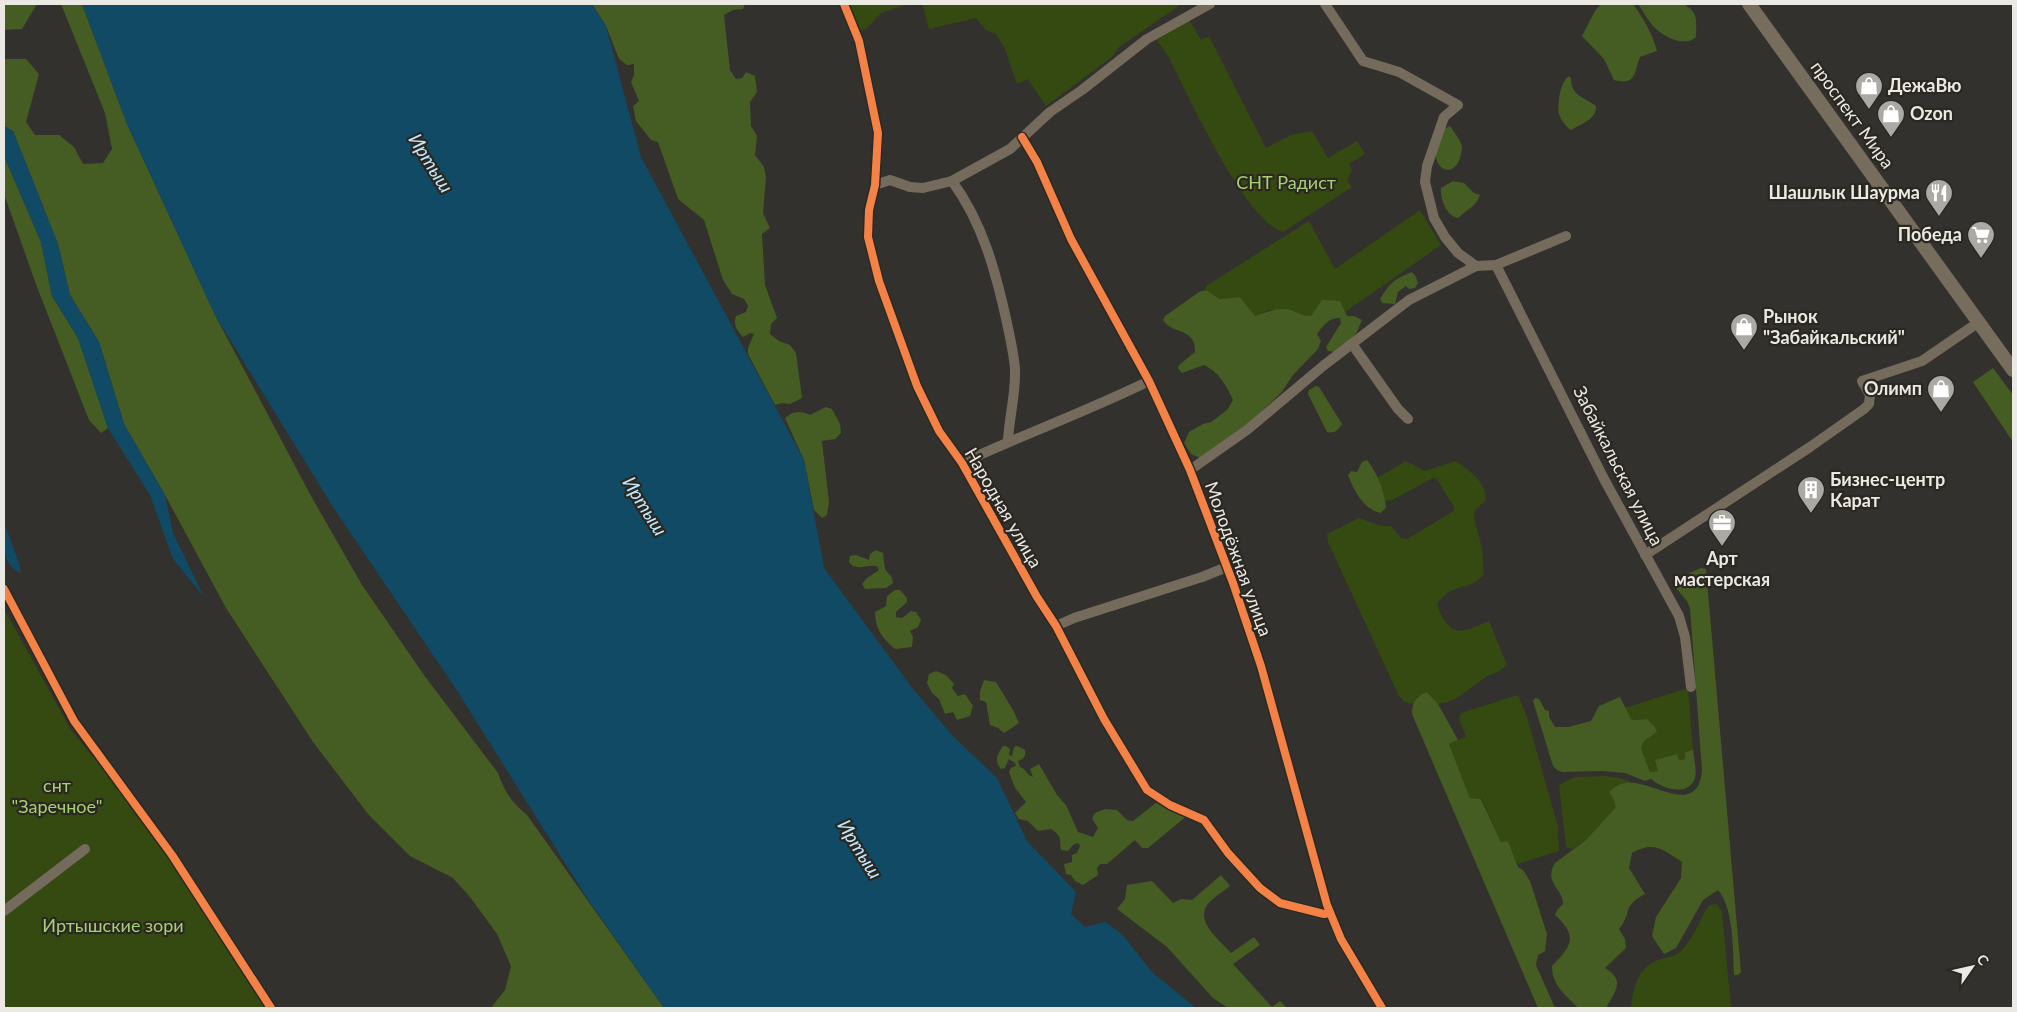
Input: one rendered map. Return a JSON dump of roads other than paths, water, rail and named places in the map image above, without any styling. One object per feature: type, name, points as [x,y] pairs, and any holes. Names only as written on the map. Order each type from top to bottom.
[{"type":"main road","name":"проспект Мира","points":[[1749,4],[2013,370]]},
{"type":"street","name":"Народная улица","points":[[844,4],[859,41],[878,133],[875,185],[869,210],[868,237],[879,280],[917,386],[939,431],[962,463],[1037,597],[1056,626],[1104,719],[1147,790],[1170,805],[1204,820],[1228,852],[1260,888],[1280,903],[1324,914],[1330,913]]},
{"type":"street","points":[[875,185],[890,180],[910,187],[924,188],[952,181],[1010,149],[1050,112],[1082,90],[1147,39],[1210,4]]},
{"type":"street","points":[[1324,4],[1363,60],[1399,72],[1458,105],[1444,117],[1426,166],[1425,182],[1434,218],[1458,253],[1476,266]]},
{"type":"street","name":"Молодёжная улица","points":[[1022,137],[1037,162],[1071,239],[1149,381],[1190,470],[1227,567],[1261,666],[1330,913],[1341,939],[1382,1008]]},
{"type":"street","points":[[952,181],[976,220],[1001,298],[1015,367],[1014,404],[1009,418],[1008,441]]},
{"type":"street","points":[[1190,470],[1247,430],[1409,300],[1476,266],[1496,265],[1566,236]]},
{"type":"street","name":"Забайкальская улица","points":[[1496,265],[1604,479],[1679,616],[1685,637],[1691,687]]},
{"type":"street","points":[[1645,555],[1810,447],[1870,404],[1870,394],[1862,381],[1922,361],[1979,322]]},
{"type":"street","points":[[1352,344],[1398,409],[1408,419]]},
{"type":"street","points":[[962,463],[1008,441],[1104,403],[1149,381]]},
{"type":"street","points":[[1056,626],[1074,618],[1202,577],[1227,567]]},
{"type":"street","points":[[4,588],[74,721],[172,855],[271,1008]]},
{"type":"street","points":[[4,911],[84,850]]},
{"type":"water","name":"Иртыш","points":[[82,4],[592,4],[606,26],[641,157],[804,460],[824,568],[913,689],[952,735],[997,778],[1027,841],[1076,892],[1071,914],[1085,927],[1105,922],[1121,933],[1152,972],[1196,1008],[664,1008],[585,895],[456,689],[333,507],[215,315],[127,124]]},
{"type":"water","points":[[4,126],[13,131],[58,244],[70,295],[99,342],[124,424],[165,495],[173,533],[204,597],[173,559],[150,495],[108,428],[78,338],[52,296],[41,242],[4,156]]},
{"type":"water","points":[[4,522],[20,566],[20,573],[9,563],[4,551]]},
{"type":"place","name":"ДежаВю","points":[[1869,110]]},
{"type":"place","name":"Ozon","points":[[1891,138]]},
{"type":"place","name":"Шашлык Шаурма","points":[[1939,217]]},
{"type":"place","name":"Победа","points":[[1981,259]]},
{"type":"place","name":"Рынок \"Забайкальский\"","points":[[1744,351]]},
{"type":"place","name":"Олимп","points":[[1941,413]]},
{"type":"place","name":"Бизнес-центр Карат","points":[[1811,514]]},
{"type":"place","name":"Арт мастерская","points":[[1722,547]]},
{"type":"park label","name":"СНТ Радист","points":[[1286,183]]},
{"type":"park label","name":"снт \"Заречное\"","points":[[57,796]]},
{"type":"park label","name":"Иртышские зори","points":[[113,926]]}]
